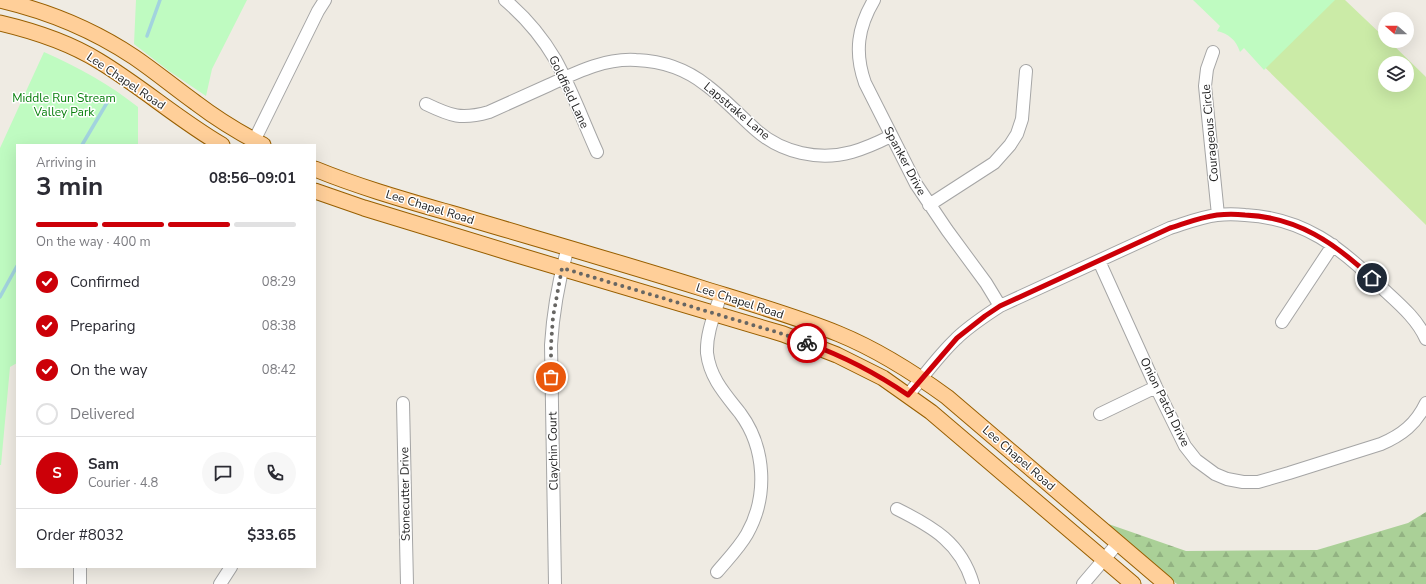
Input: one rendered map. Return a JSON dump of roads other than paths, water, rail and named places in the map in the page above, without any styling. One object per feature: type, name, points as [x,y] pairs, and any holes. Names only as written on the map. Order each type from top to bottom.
[{"type":"main road","name":"Lee Chapel Road","points":[[0,0],[24,6],[60,20],[112,44],[134,57],[215,117],[256,143]]},
{"type":"main road","name":"Lee Chapel Road","points":[[0,23],[29,31],[53,40],[98,60],[149,94],[183,121],[220,144]]},
{"type":"main road","name":"Lee Chapel Road","points":[[316,169],[378,191],[721,294],[839,334],[887,357],[922,379],[953,402],[1166,584]]},
{"type":"main road","name":"Lee Chapel Road","points":[[316,191],[364,208],[783,334],[837,354],[883,378],[931,412],[1133,584]]},
{"type":"street","points":[[256,143],[318,11],[325,0]]},
{"type":"street","name":"Goldfield Lane","points":[[505,0],[534,30],[554,58],[596,152]]},
{"type":"street","name":"Spanker Drive","points":[[874,0],[867,13],[860,33],[860,66],[865,82],[916,184],[929,205],[986,283],[1000,306]]},
{"type":"street","name":"Courageous Circle","points":[[1213,52],[1207,68],[1205,86],[1218,215]]},
{"type":"street","name":"Lapstrake Lane","points":[[426,104],[447,114],[457,116],[480,114],[488,112],[598,64],[622,60],[636,60],[668,65],[692,75],[706,84],[764,137],[776,144],[794,151],[811,155],[830,155],[853,152],[891,136]]},
{"type":"street","points":[[929,205],[994,163],[1010,145],[1017,134],[1022,119],[1026,71]]},
{"type":"street","points":[[908,395],[957,338],[1000,306],[1170,228],[1197,219],[1218,215],[1253,215],[1284,221],[1311,232],[1333,245],[1354,261],[1418,324],[1426,339]]},
{"type":"street","points":[[1282,322],[1333,245]]},
{"type":"street","name":"Claychin Court","points":[[555,584],[551,345],[553,317],[562,268],[568,247]]},
{"type":"street","name":"Onion Patch Drive","points":[[1099,261],[1156,388],[1185,446],[1196,460],[1215,474],[1227,479],[1243,482],[1266,480],[1381,444],[1396,437],[1410,427],[1426,404]]},
{"type":"street","points":[[717,572],[742,542],[752,523],[760,498],[762,470],[754,440],[746,422],[718,387],[710,367],[707,342],[721,294]]},
{"type":"street","points":[[1100,414],[1156,388]]},
{"type":"street","name":"Stonecutter Drive","points":[[403,403],[407,584]]},
{"type":"street","points":[[897,509],[924,523],[945,538],[956,549],[973,584]]},
{"type":"street","points":[[1083,584],[1118,543]]},
{"type":"street","points":[[80,568],[80,584]]},
{"type":"street","points":[[220,584],[230,568]]},
{"type":"waterway","points":[[147,36],[160,0]]},
{"type":"waterway","points":[[83,144],[111,96]]},
{"type":"waterway","points":[[0,297],[16,268]]},
{"type":"park label","name":"Middle Run Stream Valley Park","points":[[64,105]]}]
